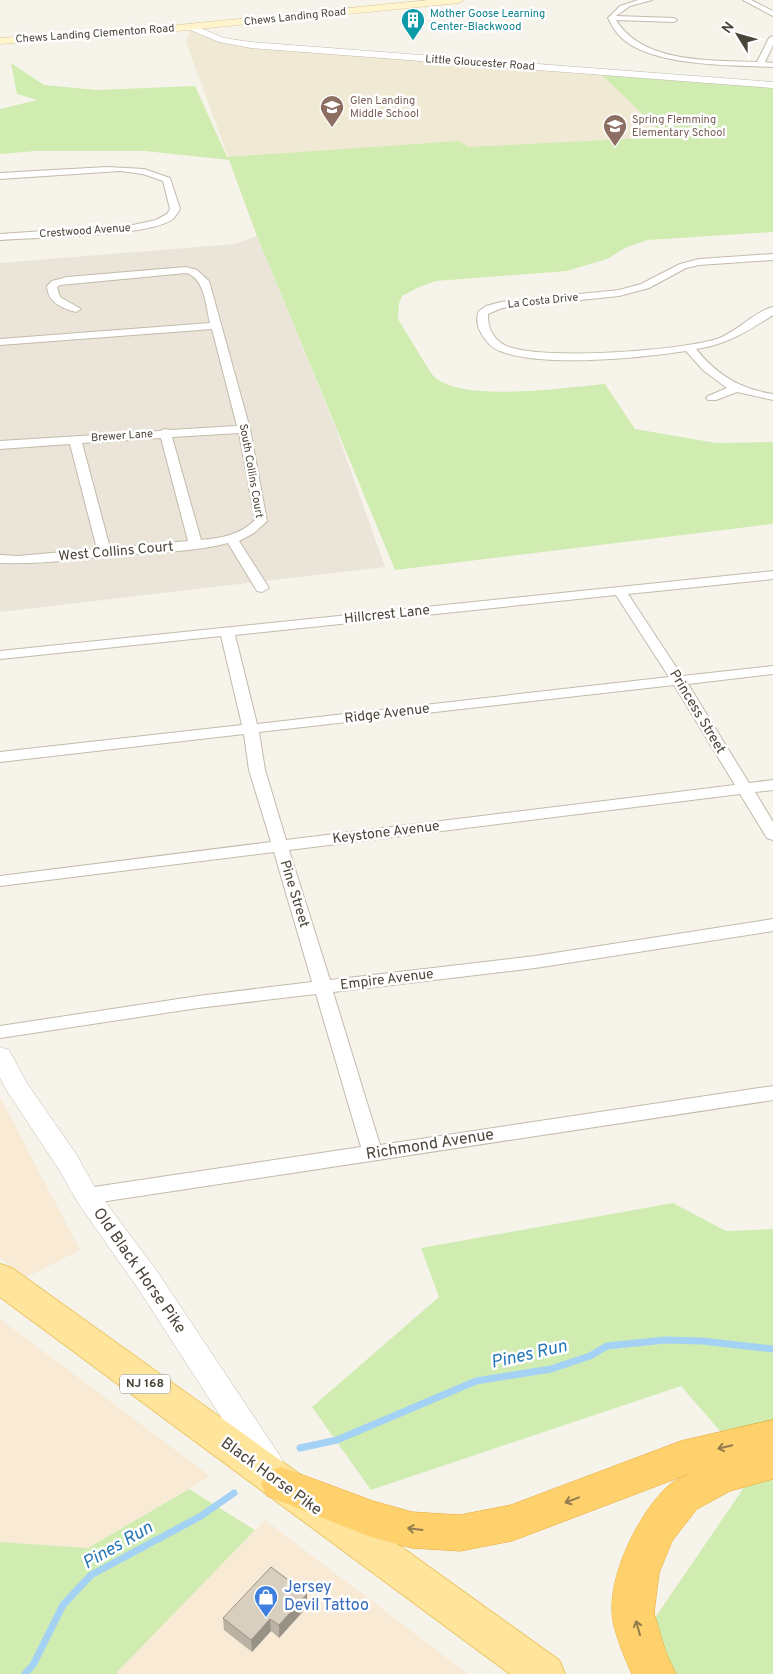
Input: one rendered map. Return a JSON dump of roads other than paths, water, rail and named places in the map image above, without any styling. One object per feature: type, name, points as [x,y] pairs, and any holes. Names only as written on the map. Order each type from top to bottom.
[{"type":"highway","points":[[282,1484],[371,1519],[412,1530],[460,1533],[512,1523],[681,1458],[773,1437]]},
{"type":"highway","points":[[654,1674],[646,1657],[633,1613],[638,1572],[656,1530],[683,1497],[720,1477],[773,1462]]},
{"type":"main road","name":"Chews Landing Road","points":[[191,27],[459,0]]},
{"type":"main road","name":"Chews Landing Clementon Road","points":[[0,42],[191,27]]},
{"type":"main road","name":"Black Horse Pike","points":[[0,1278],[544,1674]]},
{"type":"street","points":[[611,18],[614,12],[622,8],[650,0]]},
{"type":"street","points":[[746,0],[773,13]]},
{"type":"street","points":[[611,18],[674,20]]},
{"type":"street","points":[[611,18],[620,33],[641,49],[678,58],[773,65]]},
{"type":"street","name":"Little Gloucester Road","points":[[191,27],[222,40],[251,45],[773,85]]},
{"type":"street","points":[[760,64],[773,38]]},
{"type":"street","name":"Crestwood Avenue","points":[[0,176],[108,170],[145,172],[158,175],[167,180],[175,209],[170,216],[159,222],[133,228],[0,237]]},
{"type":"street","name":"La Costa Drive","points":[[773,257],[698,262],[682,266],[634,290],[501,305],[490,308],[483,313],[482,318],[492,342],[505,350],[526,355],[561,356],[689,348],[720,341],[741,332],[773,310]]},
{"type":"street","name":"South Collins Court","points":[[76,310],[60,304],[52,292],[52,286],[67,280],[190,271],[199,275],[204,281],[244,429],[261,521],[254,529],[232,539]]},
{"type":"street","points":[[0,342],[216,326]]},
{"type":"street","points":[[689,348],[704,367],[726,384],[762,396],[773,397]]},
{"type":"street","points":[[712,398],[736,388]]},
{"type":"street","name":"Brewer Lane","points":[[0,445],[164,432],[244,429]]},
{"type":"street","points":[[164,432],[196,545]]},
{"type":"street","points":[[75,439],[105,553]]},
{"type":"street","points":[[232,539],[262,588]]},
{"type":"street","name":"West Collins Court","points":[[0,560],[196,545],[232,539]]},
{"type":"street","name":"Hillcrest Lane","points":[[0,655],[773,575]]},
{"type":"street","name":"Princess Street","points":[[620,590],[678,680],[773,835]]},
{"type":"street","name":"Pine Street","points":[[227,632],[251,730],[257,770],[373,1153]]},
{"type":"street","name":"Ridge Avenue","points":[[0,757],[773,670]]},
{"type":"street","name":"Keystone Avenue","points":[[0,881],[773,785]]},
{"type":"street","name":"Empire Avenue","points":[[0,1032],[198,1002],[535,962],[773,925]]},
{"type":"street","name":"Old Black Horse Pike","points":[[0,1056],[18,1088],[67,1160],[87,1196],[149,1282],[282,1484]]},
{"type":"street","name":"Richmond Avenue","points":[[87,1196],[773,1093]]},
{"type":"waterway","name":"Pines Run","points":[[300,1448],[337,1440],[476,1381],[551,1369],[590,1356],[607,1346],[665,1340],[702,1341],[773,1349]]},
{"type":"waterway","name":"Pines Run","points":[[25,1674],[33,1665],[63,1605],[91,1575],[201,1516],[234,1493]]},
{"type":"place","name":"Mother Goose Learning Center-Blackwood","points":[[413,41]]},
{"type":"place","name":"Glen Landing Middle School","points":[[332,128]]},
{"type":"place","name":"Spring Flemming Elementary School","points":[[615,147]]},
{"type":"place","name":"Jersey Devil Tattoo","points":[[266,1618]]}]
